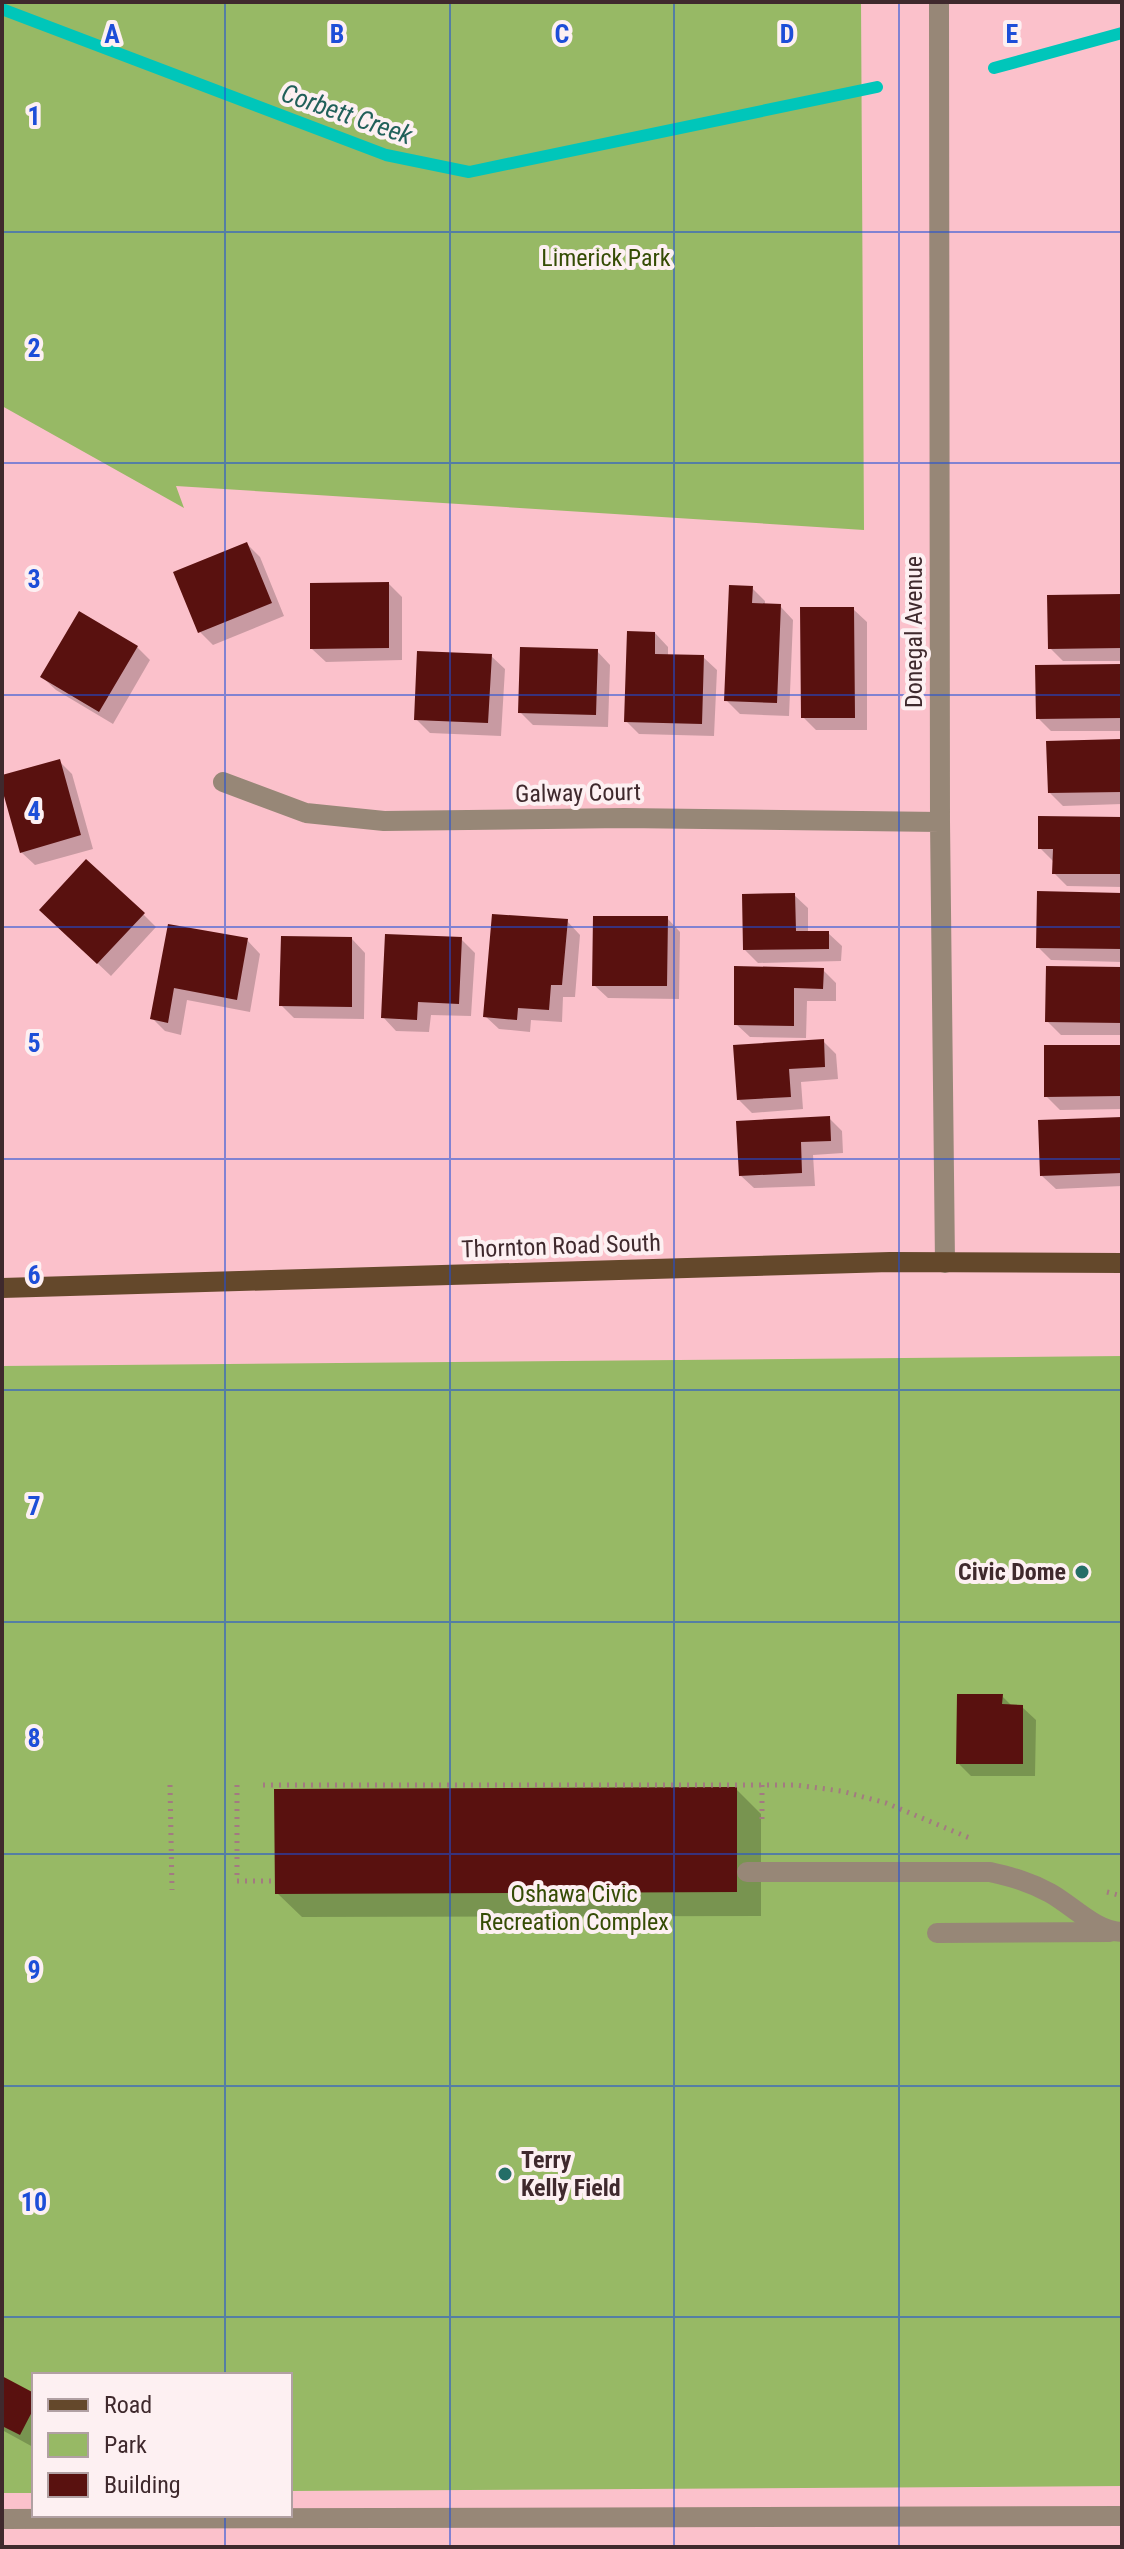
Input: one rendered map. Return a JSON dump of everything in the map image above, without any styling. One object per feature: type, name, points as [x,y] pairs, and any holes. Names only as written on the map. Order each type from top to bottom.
[{"type":"main road","name":"Thornton Road South","points":[[2,1288],[945,1263],[1122,1263]]},
{"type":"street","name":"Donegal Avenue","points":[[939,2],[940,822],[945,1263]]},
{"type":"street","name":"Galway Court","points":[[223,782],[306,813],[384,821],[624,818],[940,822]]},
{"type":"street","points":[[747,1872],[990,1872],[1022,1879],[1116,1932]]},
{"type":"street","points":[[937,1933],[1116,1932]]},
{"type":"street","points":[[2,2519],[1122,2516]]},
{"type":"path","points":[[170,1785],[172,1890]]},
{"type":"path","points":[[237,1785],[237,1881],[275,1881]]},
{"type":"path","points":[[263,1785],[796,1785],[841,1791],[886,1803],[973,1840]]},
{"type":"path","points":[[762,1785],[762,1819]]},
{"type":"path","points":[[1100,1891],[1122,1896]]},
{"type":"green space","name":"Limerick Park","points":[[2,2],[861,2],[864,530],[176,486],[184,508],[2,406]]},
{"type":"green space","name":"Oshawa Civic Recreation Complex","points":[[1122,1356],[1122,2486],[292,2491],[292,2373],[32,2373],[32,2493],[2,2493],[2,1366]]},
{"type":"building","points":[[247,542],[272,603],[198,633],[173,572]]},
{"type":"building","points":[[389,582],[389,648],[310,649],[310,583]]},
{"type":"building","points":[[729,585],[753,586],[752,603],[781,604],[777,703],[724,701]]},
{"type":"building","points":[[1122,594],[1122,648],[1048,649],[1047,595]]},
{"type":"building","points":[[800,607],[854,607],[855,718],[801,718]]},
{"type":"building","points":[[79,611],[138,646],[99,712],[40,677]]},
{"type":"building","points":[[627,631],[655,632],[655,654],[704,655],[702,724],[624,722]]},
{"type":"building","points":[[520,647],[598,649],[596,715],[518,713]]},
{"type":"building","points":[[417,651],[492,654],[488,723],[414,720]]},
{"type":"building","points":[[1122,664],[1122,718],[1036,719],[1035,665]]},
{"type":"building","points":[[1122,739],[1122,792],[1048,793],[1046,741]]},
{"type":"building","points":[[60,759],[81,835],[20,853],[2,789],[2,775]]},
{"type":"building","points":[[1038,816],[1122,817],[1122,874],[1052,874],[1053,849],[1038,849]]},
{"type":"building","points":[[86,859],[145,913],[97,964],[39,910]]},
{"type":"building","points":[[1037,891],[1122,893],[1122,949],[1036,948]]},
{"type":"building","points":[[795,893],[796,931],[829,931],[829,949],[743,950],[742,894]]},
{"type":"building","points":[[492,914],[568,919],[562,985],[551,985],[549,1010],[518,1008],[517,1020],[483,1017]]},
{"type":"building","points":[[593,916],[668,916],[667,986],[592,986]]},
{"type":"building","points":[[168,924],[248,938],[237,1000],[174,988],[168,1023],[150,1019]]},
{"type":"building","points":[[385,934],[462,937],[459,1004],[418,1002],[417,1020],[381,1018]]},
{"type":"building","points":[[281,936],[352,937],[352,1007],[279,1006]]},
{"type":"building","points":[[734,966],[824,968],[823,989],[794,988],[794,1026],[734,1025]]},
{"type":"building","points":[[1046,966],[1122,967],[1122,1023],[1045,1022]]},
{"type":"building","points":[[824,1039],[825,1067],[789,1069],[791,1097],[737,1100],[733,1045]]},
{"type":"building","points":[[1044,1045],[1122,1045],[1122,1096],[1044,1097]]},
{"type":"building","points":[[830,1116],[831,1141],[801,1142],[802,1173],[739,1176],[736,1121]]},
{"type":"building","points":[[1122,1117],[1122,1173],[1040,1176],[1038,1120]]},
{"type":"building","points":[[957,1694],[1003,1694],[1002,1704],[1023,1705],[1023,1764],[956,1764]]},
{"type":"building","points":[[737,1787],[737,1892],[275,1894],[274,1789]]},
{"type":"building","points":[[2,2376],[32,2392],[32,2412],[20,2435],[2,2426]]},
{"type":"waterway","name":"Corbett Creek","points":[[2,9],[386,155],[469,172],[877,87]]},
{"type":"waterway","name":"Corbett Creek","points":[[994,68],[1122,33]]},
{"type":"place","name":"Civic Dome","points":[[1082,1572]]},
{"type":"place","name":"Terry Kelly Field","points":[[505,2174]]}]
